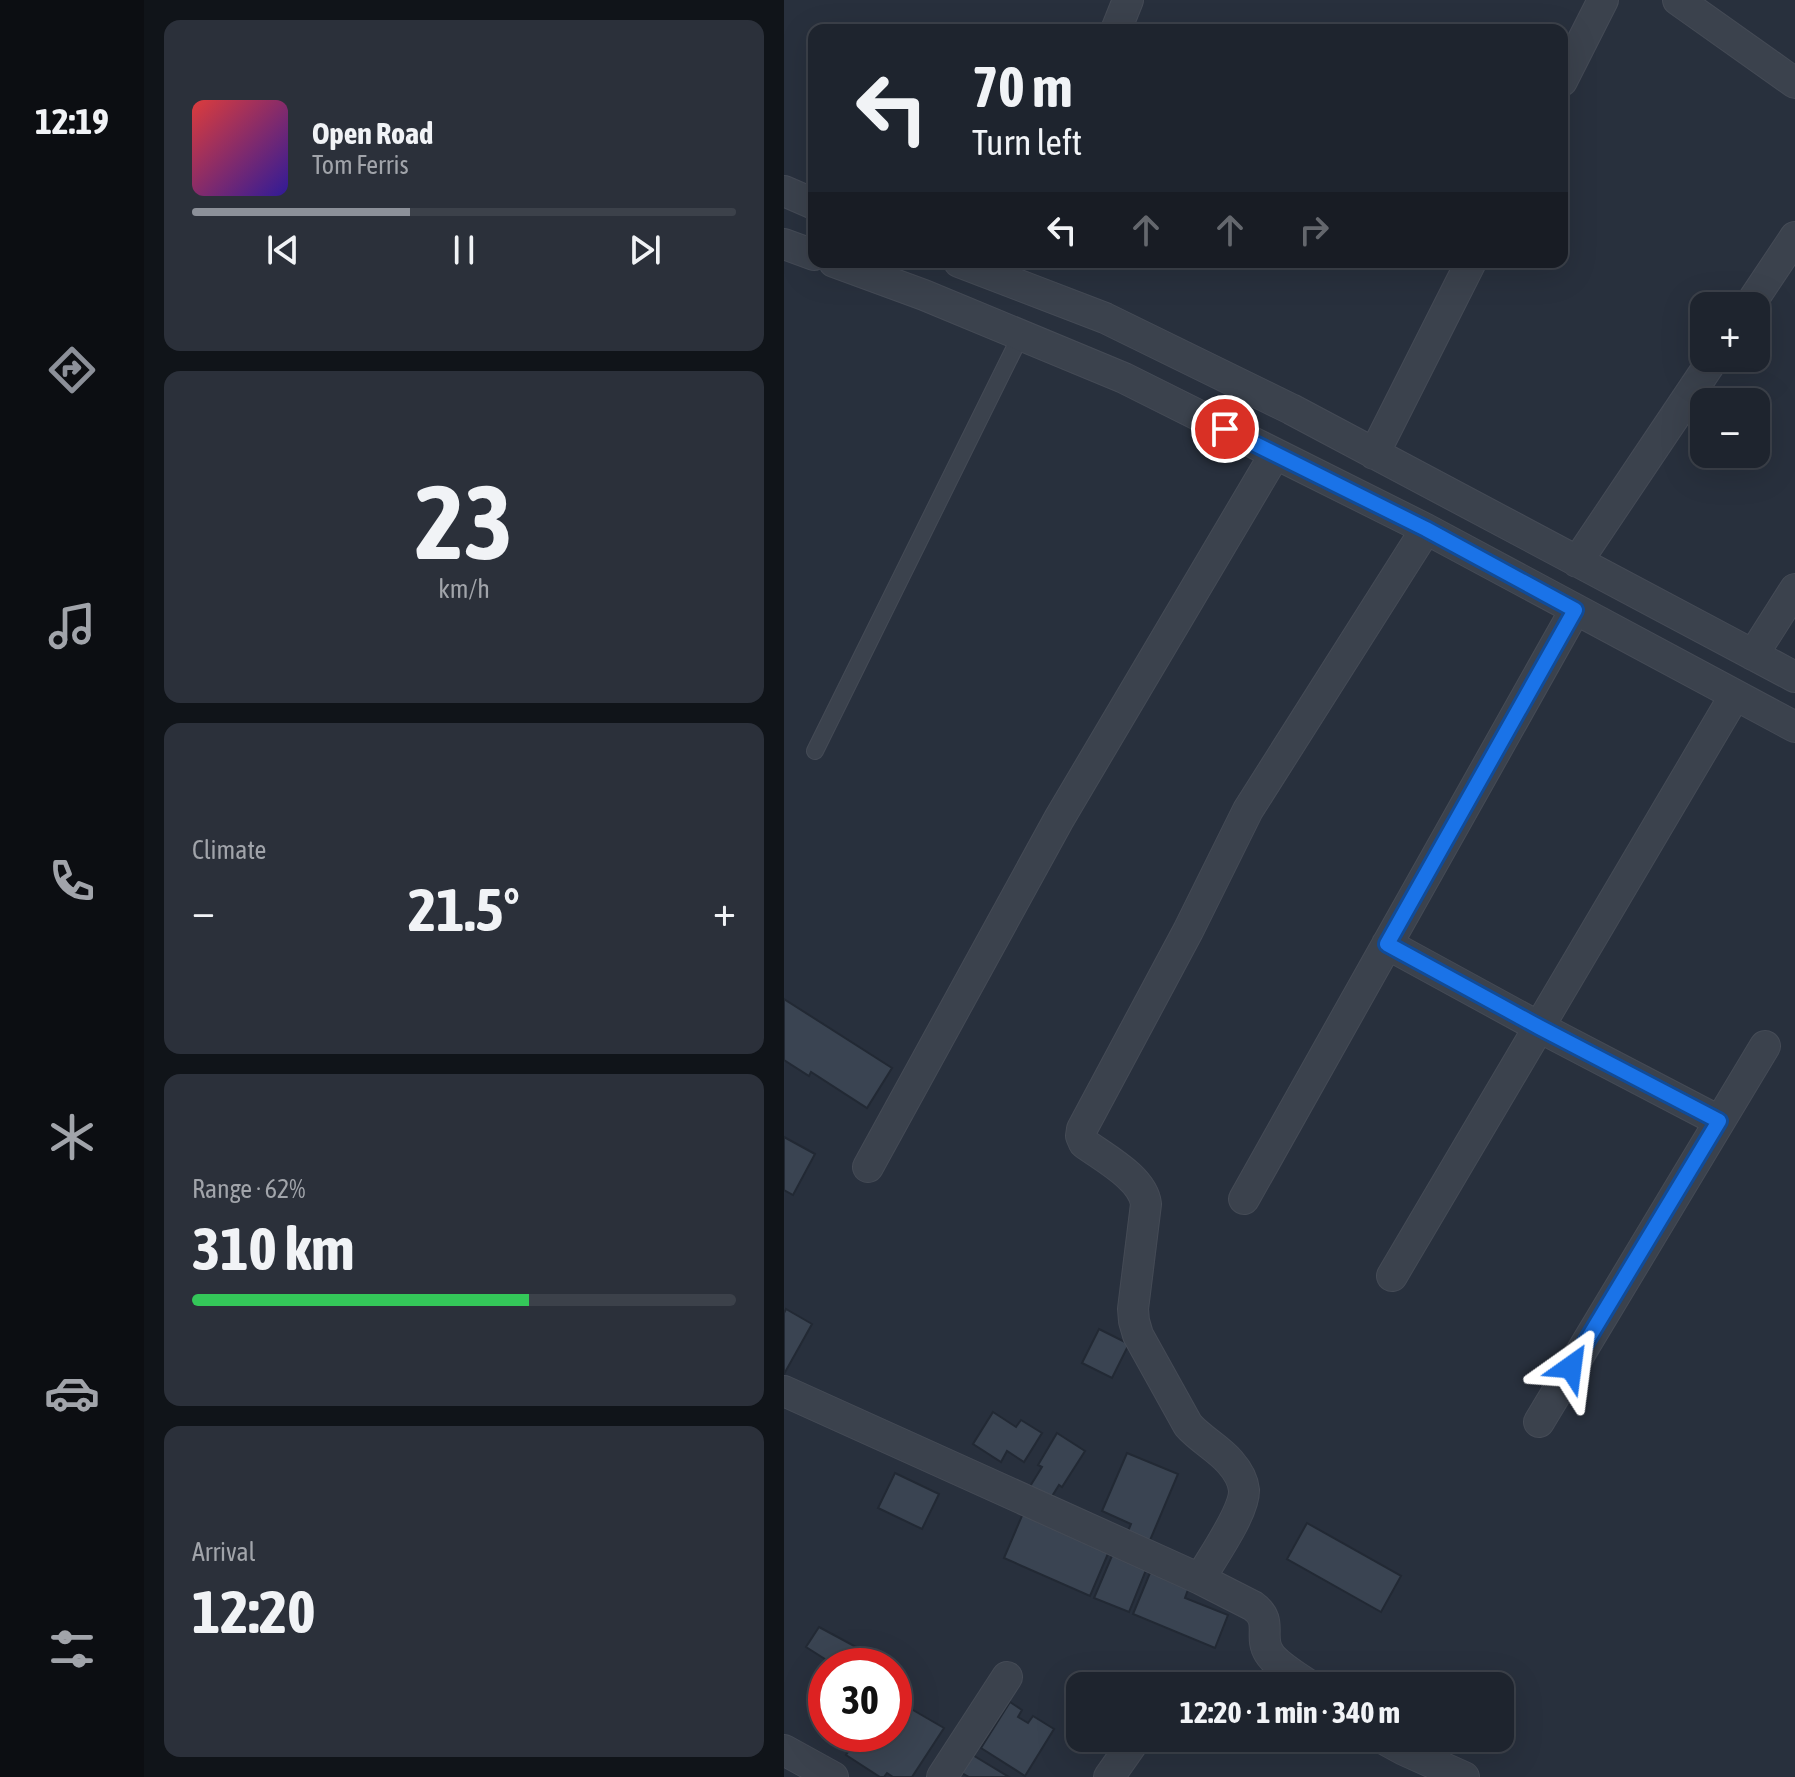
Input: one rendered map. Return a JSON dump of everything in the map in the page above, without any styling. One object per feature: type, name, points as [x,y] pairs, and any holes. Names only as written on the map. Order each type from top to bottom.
[{"type":"street","points":[[1118,24],[1128,0]]},
{"type":"street","points":[[1568,69],[1603,0]]},
{"type":"street","points":[[1678,0],[1795,83]]},
{"type":"street","points":[[784,191],[808,201]]},
{"type":"street","points":[[1758,292],[1795,237]]},
{"type":"street","points":[[784,244],[808,253]]},
{"type":"street","points":[[850,268],[924,295],[1124,378],[1426,529],[1795,727]]},
{"type":"street","points":[[993,268],[1016,272],[1291,409],[1795,677]]},
{"type":"street","points":[[1374,454],[1468,268]]},
{"type":"street","points":[[1577,562],[1705,372]]},
{"type":"street","points":[[868,1167],[1059,819],[1275,454]]},
{"type":"street","points":[[1200,1579],[1237,1514],[1244,1488],[1239,1474],[1228,1460],[1188,1425],[1138,1335],[1133,1309],[1145,1195],[1131,1178],[1084,1143],[1082,1129],[1188,931],[1248,810],[1426,529]]},
{"type":"street","points":[[1753,655],[1795,589]]},
{"type":"street","points":[[1244,1199],[1575,610]]},
{"type":"street","points":[[1392,1276],[1735,695]]},
{"type":"street","points":[[1387,944],[1719,1121]]},
{"type":"street","points":[[1539,1422],[1765,1046]]},
{"type":"street","points":[[784,1391],[1200,1579],[1260,1611],[1265,1618],[1267,1651],[1292,1672]]},
{"type":"street","points":[[942,1777],[1007,1677]]},
{"type":"street","points":[[784,1750],[827,1776]]},
{"type":"street","points":[[1109,1777],[1127,1752]]},
{"type":"street","points":[[1402,1752],[1426,1769],[1464,1777]]},
{"type":"lane","points":[[815,751],[1021,335]]},
{"type":"building","points":[[784,999],[892,1068],[867,1108],[811,1072],[809,1076],[784,1060]]},
{"type":"building","points":[[784,1137],[815,1154],[793,1195],[784,1190]]},
{"type":"building","points":[[786,1309],[812,1324],[784,1374],[784,1313]]},
{"type":"building","points":[[1099,1329],[1129,1344],[1112,1378],[1082,1363]]},
{"type":"building","points":[[993,1412],[1016,1427],[1021,1420],[1042,1433],[1024,1462],[1007,1451],[1001,1462],[973,1444]]},
{"type":"building","points":[[1057,1433],[1085,1451],[1049,1501],[1029,1488],[1042,1467],[1038,1465]]},
{"type":"building","points":[[1127,1453],[1178,1474],[1148,1545],[1126,1536],[1131,1524],[1102,1511]]},
{"type":"building","points":[[895,1473],[939,1494],[922,1529],[878,1508]]},
{"type":"building","points":[[1024,1511],[1110,1549],[1090,1596],[1004,1558]]},
{"type":"building","points":[[1307,1523],[1401,1576],[1381,1612],[1287,1559]]},
{"type":"building","points":[[1114,1551],[1148,1565],[1129,1612],[1094,1598]]},
{"type":"building","points":[[1152,1568],[1190,1584],[1185,1598],[1228,1615],[1215,1648],[1133,1614]]},
{"type":"building","points":[[819,1627],[858,1648],[808,1648]]},
{"type":"building","points":[[1010,1702],[1022,1710],[1018,1717],[1028,1723],[1033,1716],[1054,1729],[1025,1776],[981,1748]]},
{"type":"building","points":[[912,1709],[944,1728],[912,1777],[893,1777],[887,1773],[880,1777],[846,1755],[848,1752],[912,1752]]},
{"type":"building","points":[[971,1754],[1009,1777],[969,1777],[960,1772]]},
{"type":"route","points":[[1225,429],[1426,529],[1575,610],[1387,944],[1719,1121],[1571,1367]]}]
